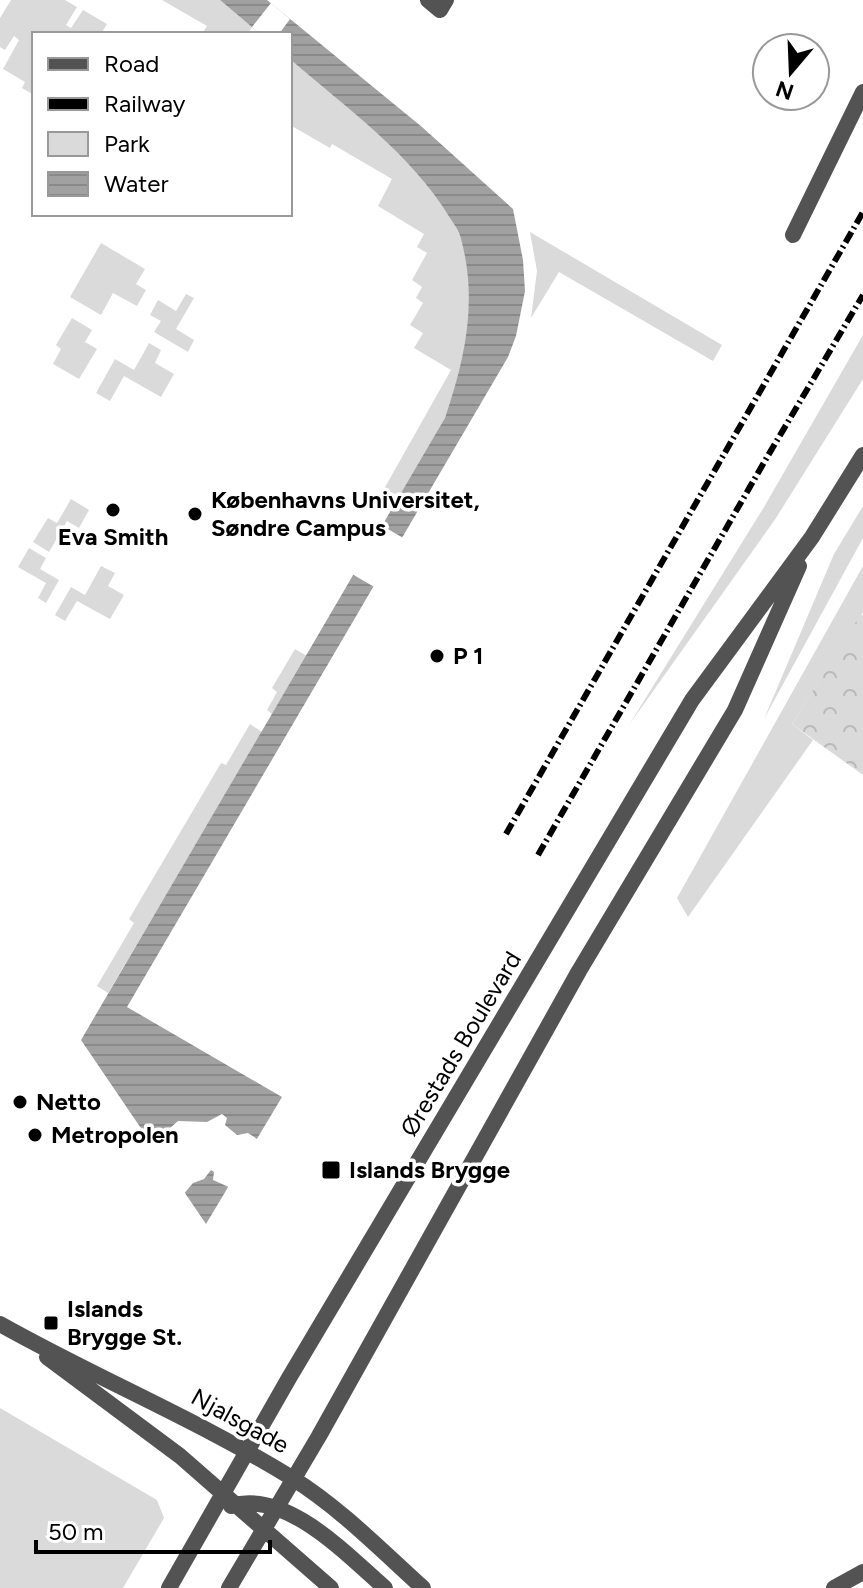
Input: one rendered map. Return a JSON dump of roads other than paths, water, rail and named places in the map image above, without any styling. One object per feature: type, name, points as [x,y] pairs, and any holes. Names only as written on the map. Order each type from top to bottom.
[{"type":"street","points":[[428,0],[440,10],[446,0]]},
{"type":"street","points":[[793,235],[863,92]]},
{"type":"street","name":"Ørestads Boulevard","points":[[169,1588],[211,1516],[230,1498],[246,1453],[692,700],[812,537],[863,455]]},
{"type":"street","name":"Ørestads Boulevard","points":[[229,1588],[579,971],[735,710],[812,537]]},
{"type":"street","name":"Njalsgade","points":[[5,1327],[198,1423],[293,1479],[342,1515],[423,1588]]},
{"type":"street","name":"Njalsgade","points":[[5,1327],[180,1456],[303,1560],[331,1588]]},
{"type":"street","points":[[230,1498],[291,1514],[324,1535],[385,1588]]},
{"type":"street","points":[[303,1560],[339,1588]]},
{"type":"street","points":[[834,1588],[863,1572]]},
{"type":"water","points":[[220,0],[267,0],[422,127],[513,209],[523,260],[525,291],[516,336],[508,357],[127,1007],[282,1097],[206,1224],[81,1040],[445,418],[463,352],[469,307],[466,262],[460,236],[434,195],[376,132],[292,61],[292,32],[258,32]]},
{"type":"railway","points":[[506,834],[863,212]]},
{"type":"railway","points":[[538,855],[863,295]]},
{"type":"place","name":"Eva Smith","points":[[113,510]]},
{"type":"place","name":"Københavns Universitet, Søndre Campus","points":[[195,514]]},
{"type":"place","name":"P 1","points":[[437,656]]},
{"type":"place","name":"Netto","points":[[20,1102]]},
{"type":"place","name":"Metropolen","points":[[35,1135]]},
{"type":"place","name":"Islands Brygge","points":[[331,1170]]},
{"type":"place","name":"Islands Brygge St.","points":[[51,1323]]}]
